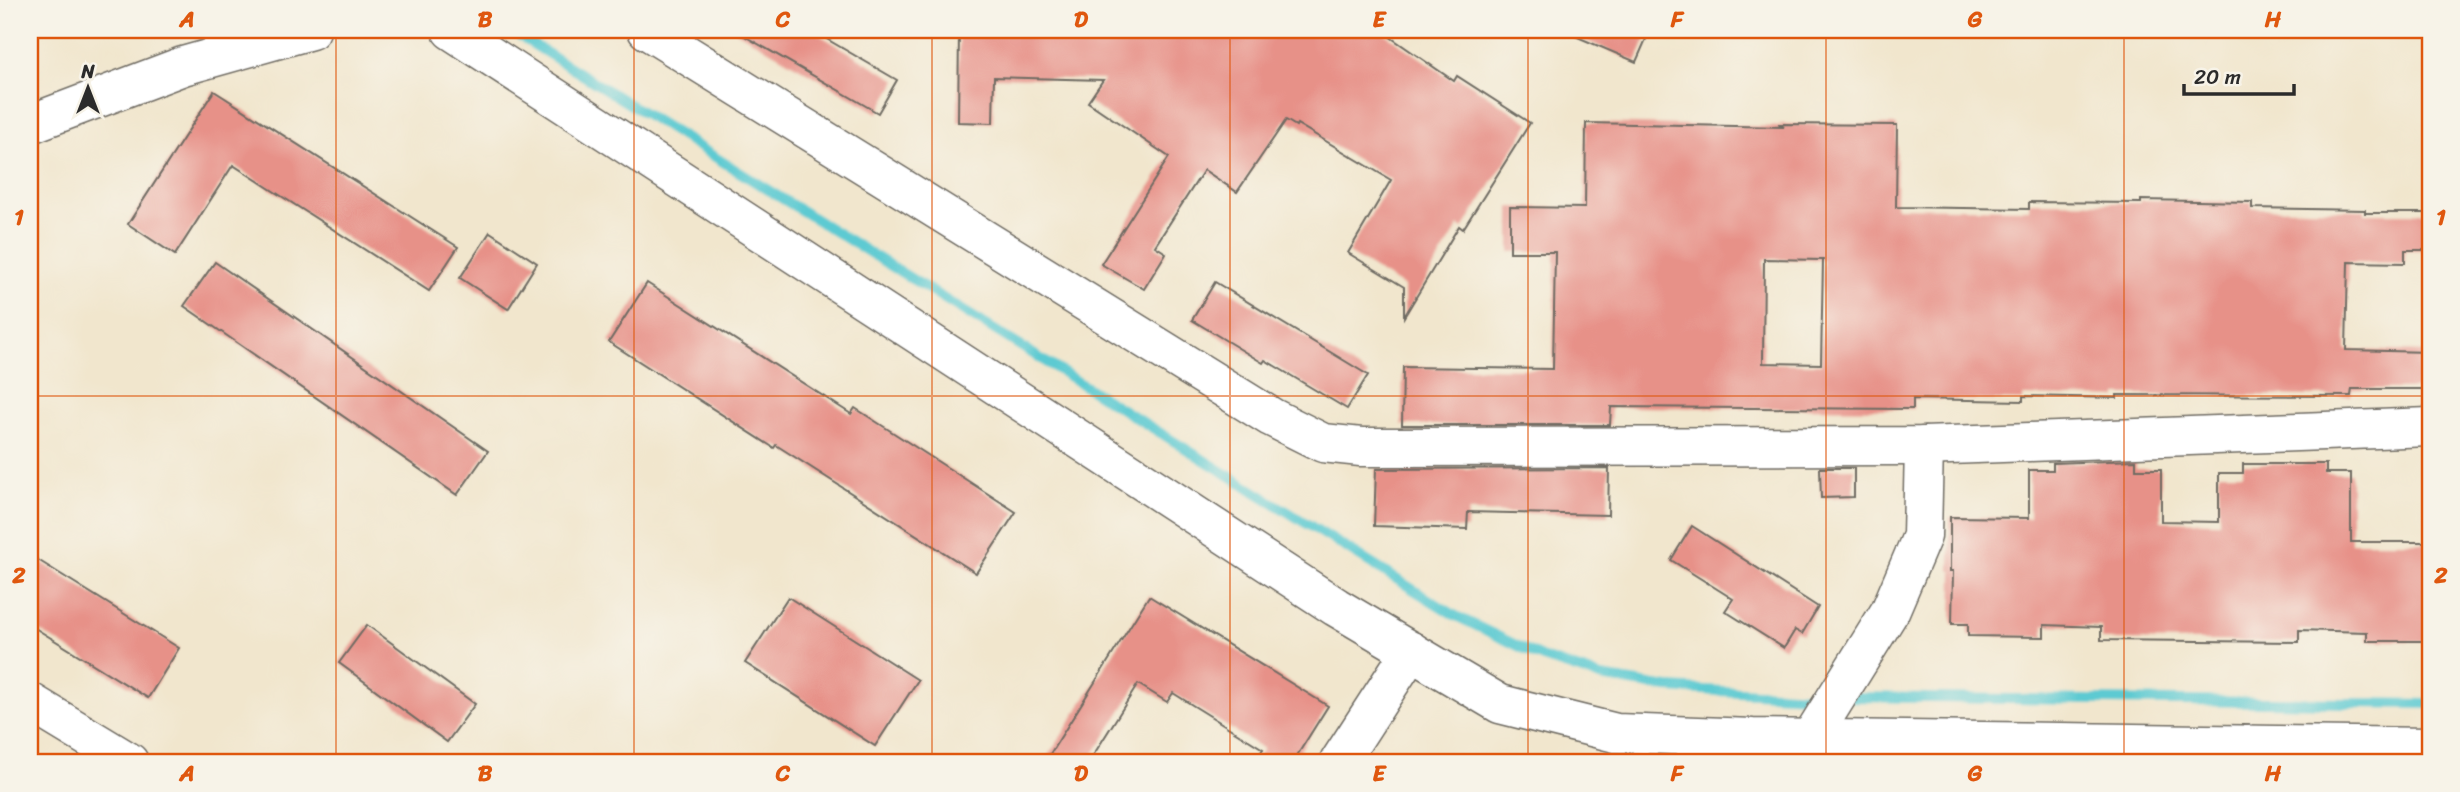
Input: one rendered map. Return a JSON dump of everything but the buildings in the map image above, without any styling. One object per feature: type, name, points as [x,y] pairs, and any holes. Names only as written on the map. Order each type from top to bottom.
[{"type":"street","points":[[30,124],[183,66],[311,30]]},
{"type":"street","points":[[451,30],[1336,607],[1500,704],[1616,733],[1804,750],[2430,747]]},
{"type":"street","points":[[647,30],[1271,417],[1323,443],[1361,447],[1924,446],[2430,427]]},
{"type":"street","points":[[1804,750],[1891,611],[1922,536],[1924,446]]},
{"type":"street","points":[[1339,762],[1411,651]]},
{"type":"street","points":[[30,702],[129,762]]},
{"type":"street","points":[[2426,762],[2430,756]]},
{"type":"waterway","points":[[510,30],[1456,616],[1543,658],[1601,677],[1668,688],[1828,697]]},
{"type":"waterway","points":[[1847,697],[2430,704]]}]
